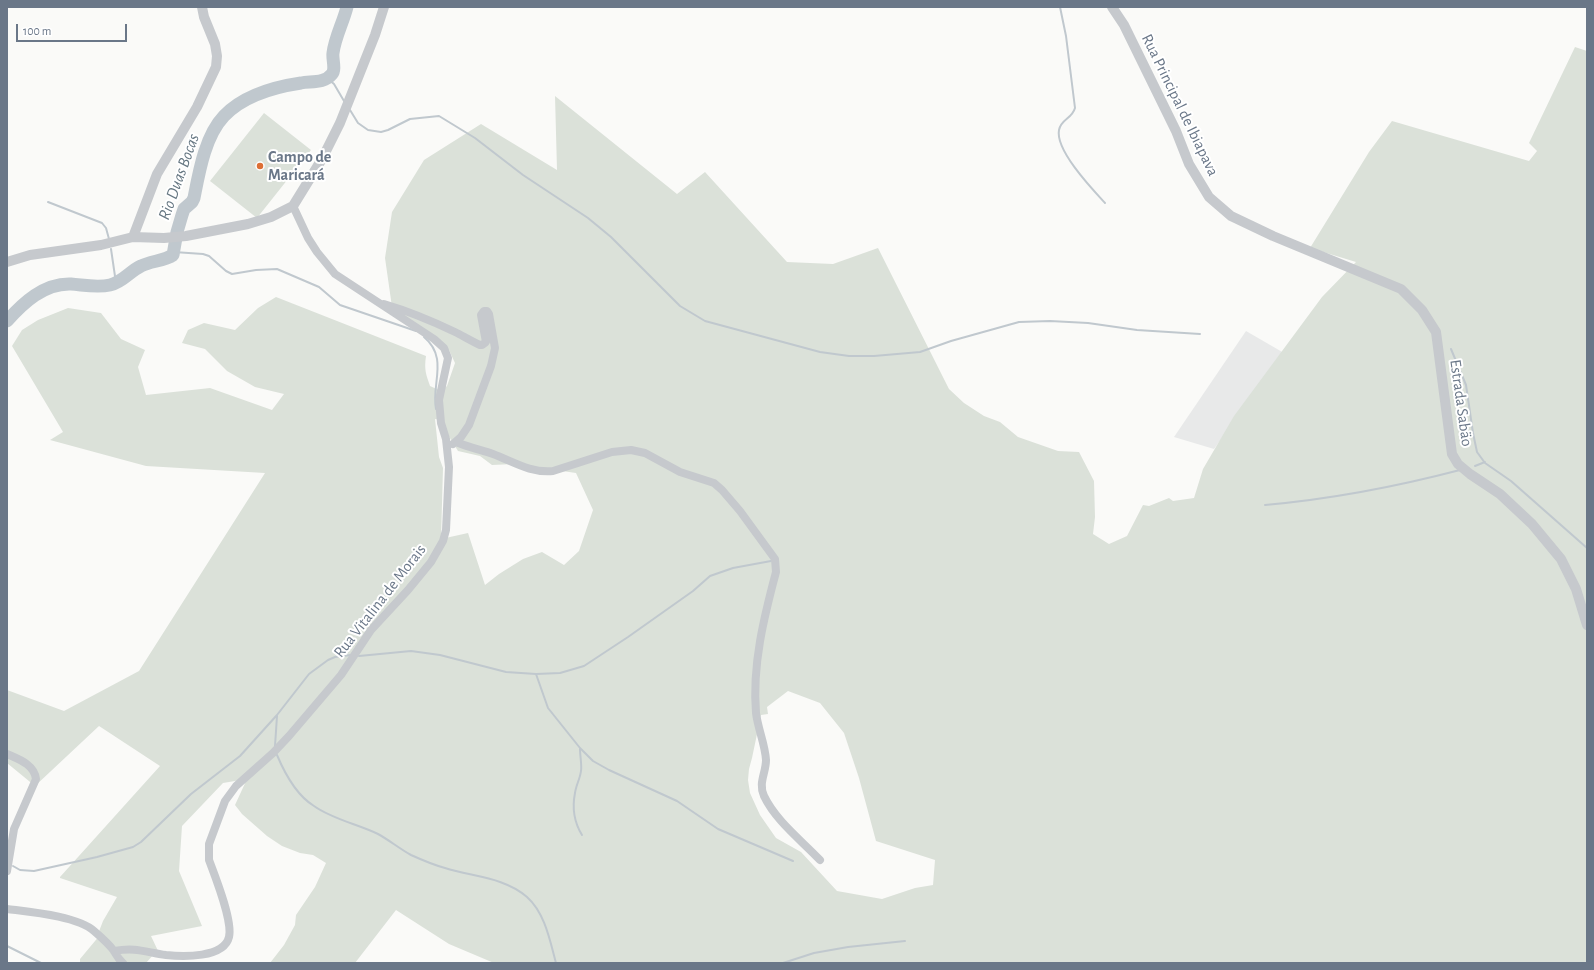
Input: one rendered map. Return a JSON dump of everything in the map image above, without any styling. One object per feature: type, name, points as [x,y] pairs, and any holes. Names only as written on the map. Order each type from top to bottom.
[{"type":"street","points":[[133,238],[157,174],[197,107],[216,67],[217,56],[215,44],[204,17],[202,7]]},
{"type":"street","points":[[7,262],[16,258],[30,255],[101,245],[133,238],[186,236],[248,224],[271,217],[293,206],[322,159],[344,112],[375,35],[384,7]]},
{"type":"street","name":"Rua Principal de Ibiapava","points":[[1112,7],[1124,25],[1176,131],[1189,164],[1209,197],[1231,216],[1273,236],[1335,262]]},
{"type":"street","name":"Rua Vitalina de Morais","points":[[114,951],[128,948],[147,950],[166,955],[202,955],[218,950],[226,943],[229,937],[229,924],[209,860],[208,850],[225,800],[236,786],[273,753],[289,736],[348,666],[371,630],[408,590],[431,562],[443,541],[446,530],[449,467],[447,445],[441,423],[438,400],[448,362],[447,353],[434,339],[339,277],[329,267],[308,238],[293,206]]},
{"type":"street","name":"Estrada Sabäo","points":[[1335,262],[1400,289],[1422,310],[1436,332],[1452,454],[1458,464],[1500,494],[1532,524],[1561,560],[1576,589],[1587,626]]},
{"type":"street","points":[[376,301],[404,310],[456,332],[480,345],[485,344],[486,342],[482,315],[484,311],[488,312],[495,348],[488,372],[469,425],[456,442],[447,445]]},
{"type":"street","points":[[456,442],[492,454],[533,471],[545,472],[553,471],[612,452],[635,450],[645,453],[680,472],[714,483],[722,490],[767,547],[775,559],[776,564],[776,572],[762,628],[756,680],[758,723],[764,746],[766,762],[762,780],[764,795],[782,821],[820,860]]},
{"type":"street","points":[[7,754],[31,767],[36,779],[14,830],[7,870]]},
{"type":"street","points":[[7,909],[65,918],[86,925],[114,951],[118,959],[123,963]]},
{"type":"shaded area","points":[[1575,47],[1587,51],[1587,963],[494,963],[449,944],[396,910],[355,963],[270,963],[284,945],[295,925],[296,915],[315,887],[326,863],[313,855],[300,853],[282,846],[267,836],[242,814],[235,805],[247,779],[223,783],[182,826],[179,871],[202,926],[151,936],[159,953],[154,954],[146,963],[80,963],[80,959],[100,935],[98,934],[103,921],[117,897],[60,877],[160,766],[99,726],[35,786],[7,763],[7,690],[64,711],[139,671],[265,473],[146,466],[50,440],[63,432],[12,346],[22,330],[38,320],[68,308],[101,313],[121,339],[145,350],[138,367],[146,395],[210,388],[272,410],[284,394],[255,387],[227,371],[205,349],[182,343],[188,330],[204,323],[235,330],[258,308],[276,297],[426,356],[425,365],[430,386],[441,391],[447,386],[455,363],[449,350],[435,337],[392,307],[385,258],[392,212],[424,160],[481,124],[557,170],[555,96],[677,194],[705,172],[787,262],[833,264],[878,248],[949,389],[964,403],[984,416],[1000,422],[1018,437],[1058,451],[1079,452],[1094,481],[1095,517],[1093,534],[1109,544],[1127,536],[1143,505],[1149,506],[1169,498],[1173,501],[1194,498],[1203,469],[1234,416],[1322,297],[1356,262],[1310,248],[1369,152],[1392,121],[1529,161],[1537,151],[1529,143]],"holes":[[[435,419],[442,420],[448,435],[458,451],[480,456],[492,465],[514,464],[576,473],[593,510],[579,551],[564,565],[542,552],[523,559],[485,585],[468,533],[441,539],[443,468],[439,457]],[[788,691],[820,703],[844,733],[859,778],[876,841],[935,860],[933,885],[915,888],[882,899],[837,891],[801,852],[776,838],[760,815],[750,793],[748,780],[761,715],[768,714],[767,707]]]},
{"type":"shaded area","name":"Campo de Maricará","points":[[264,113],[311,150],[257,218],[210,181]]},
{"type":"shaded area","points":[[1246,331],[1284,353],[1214,449],[1174,437]]},
{"type":"waterway","name":"Rio Duas Bocas","points":[[7,321],[27,301],[35,295],[52,287],[71,284],[95,286],[115,284],[141,266],[166,259],[173,255],[177,232],[184,209],[192,202],[194,198],[207,144],[217,124],[232,109],[250,98],[270,90],[305,82],[317,82],[329,77],[333,72],[334,47],[347,7]]},
{"type":"waterway","points":[[1060,7],[1066,36],[1075,108],[1072,115],[1060,126],[1059,138],[1068,158],[1105,203]]},
{"type":"waterway","points":[[327,78],[334,84],[344,101]]},
{"type":"waterway","points":[[350,110],[358,123],[368,130],[381,132],[410,119],[439,116],[475,138],[523,175],[588,218],[611,237],[680,306],[705,321],[820,352],[849,356],[874,356],[920,352],[951,341],[1019,322],[1050,321],[1088,323],[1137,330],[1200,334]]},
{"type":"waterway","points":[[48,202],[102,223],[106,228],[109,239]]},
{"type":"waterway","points":[[111,249],[116,283]]},
{"type":"waterway","points":[[174,252],[203,254],[209,256],[226,271],[232,274],[256,270],[277,269],[319,287],[340,305],[416,331]]},
{"type":"waterway","points":[[424,337],[436,354],[438,372],[435,400],[436,409]]},
{"type":"waterway","points":[[1451,349],[1466,385],[1477,452],[1485,463],[1511,481],[1587,548]]},
{"type":"waterway","points":[[1475,466],[1485,462]]},
{"type":"waterway","points":[[1265,505],[1363,492],[1460,470]]},
{"type":"waterway","points":[[359,656],[411,651],[440,655],[506,672],[536,674],[560,673],[584,666],[693,591],[710,576],[733,568],[771,561]]},
{"type":"waterway","points":[[13,866],[20,870],[34,871],[97,857],[133,847],[141,842],[191,794],[240,756],[277,715],[309,674],[328,660],[335,657],[351,655]]},
{"type":"waterway","points":[[536,674],[548,708],[580,748],[593,761],[609,770],[677,801],[718,829],[793,861]]},
{"type":"waterway","points":[[275,746],[277,716]]},
{"type":"waterway","points":[[580,749],[581,771],[574,799],[574,809],[575,820],[582,835]]},
{"type":"waterway","points":[[277,755],[287,777],[296,790],[321,811],[378,834],[407,853],[424,861],[456,871],[498,881],[518,890],[527,897],[543,919],[556,963]]},
{"type":"waterway","points":[[783,963],[814,953],[848,947],[905,941]]},
{"type":"waterway","points":[[7,946],[41,963]]},
{"type":"place","name":"Campo de Maricará","points":[[260,166]]}]
